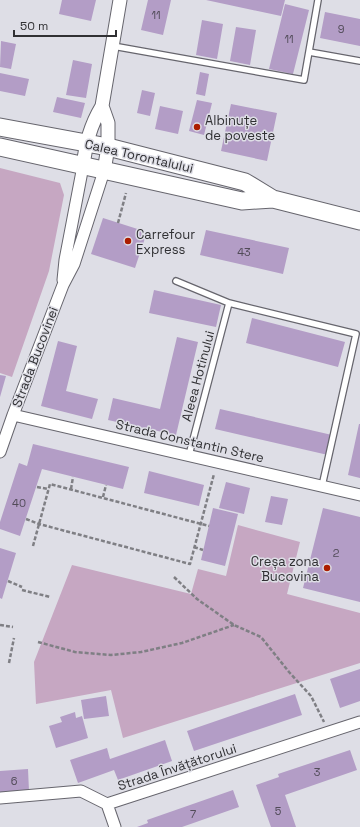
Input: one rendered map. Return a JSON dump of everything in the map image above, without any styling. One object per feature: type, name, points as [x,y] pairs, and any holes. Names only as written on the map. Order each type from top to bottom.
[{"type":"main road","name":"Calea Torontalului","points":[[0,127],[108,147],[245,182],[273,200]]},
{"type":"main road","name":"Calea Torontalului","points":[[0,147],[242,201],[273,200],[360,221]]},
{"type":"street","points":[[104,171],[108,147],[108,123],[102,106],[120,0]]},
{"type":"street","name":"Strada Bucovinei","points":[[63,285],[65,260],[86,143],[94,120],[102,106]]},
{"type":"street","name":"Strada Bucovinei","points":[[0,452],[63,285],[74,264],[104,171]]},
{"type":"street","name":"Strada Constantin Stere","points":[[13,415],[360,495]]},
{"type":"street","name":"Strada Învățătorului","points":[[0,798],[82,791],[107,804],[360,722]]},
{"type":"street","points":[[107,804],[115,827]]},
{"type":"lane","points":[[112,46],[304,80],[318,0]]},
{"type":"lane","points":[[309,52],[360,61]]},
{"type":"lane","points":[[176,281],[229,303],[358,333],[322,486]]},
{"type":"lane","name":"Aleea Hotinului","points":[[189,455],[229,303]]},
{"type":"path","points":[[118,223],[126,193]]},
{"type":"path","points":[[26,520],[190,564],[217,462]]},
{"type":"path","points":[[72,489],[73,477]]},
{"type":"path","points":[[33,546],[50,484],[209,526]]},
{"type":"path","points":[[103,497],[106,485]]},
{"type":"path","points":[[37,487],[49,489]]},
{"type":"path","points":[[194,547],[203,550]]},
{"type":"path","points":[[174,577],[197,599],[234,625],[261,637],[310,696],[330,732]]},
{"type":"path","points":[[8,581],[22,588],[50,597]]},
{"type":"path","points":[[0,625],[12,627]]},
{"type":"path","points":[[38,642],[75,652],[111,655],[141,652],[182,643],[234,625]]},
{"type":"path","points":[[9,663],[14,638]]},
{"type":"shaded area","points":[[0,168],[60,183],[64,195],[49,271],[12,377],[0,373]]},
{"type":"shaded area","points":[[238,525],[300,542],[287,594],[360,613],[360,663],[123,738],[111,690],[36,704],[34,662],[72,565],[191,594],[198,569],[226,576]]},
{"type":"building","points":[[62,0],[96,0],[91,21],[59,14]]},
{"type":"building","points":[[148,0],[171,0],[163,35],[141,30]]},
{"type":"building","points":[[206,0],[285,0],[281,16]]},
{"type":"building","points":[[285,4],[309,10],[293,74],[269,69]]},
{"type":"building","points":[[325,12],[360,19],[360,46],[320,38]]},
{"type":"building","points":[[202,20],[223,24],[217,59],[196,55]]},
{"type":"building","points":[[236,27],[256,30],[250,65],[230,61]]},
{"type":"building","points":[[1,41],[16,44],[11,69],[0,67]]},
{"type":"building","points":[[73,60],[92,64],[86,98],[66,95]]},
{"type":"building","points":[[200,72],[209,74],[205,96],[196,94]]},
{"type":"building","points":[[0,73],[29,79],[25,96],[0,91]]},
{"type":"building","points":[[142,90],[155,93],[150,116],[137,113]]},
{"type":"building","points":[[57,97],[85,103],[81,118],[53,112]]},
{"type":"building","points":[[197,100],[212,103],[204,135],[189,131]]},
{"type":"building","points":[[231,104],[277,113],[267,161],[221,151]]},
{"type":"building","points":[[160,106],[183,111],[178,134],[155,129]]},
{"type":"building","points":[[103,218],[147,232],[135,268],[91,254]]},
{"type":"building","points":[[206,230],[289,248],[283,274],[200,255]]},
{"type":"building","points":[[154,290],[221,305],[216,327],[149,313]]},
{"type":"building","points":[[252,318],[345,342],[338,367],[246,343]]},
{"type":"building","points":[[177,337],[198,342],[176,435],[108,420],[113,398],[160,409]]},
{"type":"building","points":[[58,341],[77,346],[66,391],[98,399],[92,419],[41,406]]},
{"type":"building","points":[[0,375],[6,376],[0,397]]},
{"type":"building","points":[[220,409],[332,435],[328,455],[215,429]]},
{"type":"building","points":[[360,424],[360,478],[348,475]]},
{"type":"building","points":[[33,444],[129,467],[123,489],[42,469],[20,536],[0,529],[0,522],[19,463],[27,466]]},
{"type":"building","points":[[149,471],[204,485],[199,506],[144,493]]},
{"type":"building","points":[[226,482],[250,488],[244,514],[219,508]]},
{"type":"building","points":[[271,496],[288,499],[282,525],[265,522]]},
{"type":"building","points":[[213,508],[238,514],[225,566],[201,560]]},
{"type":"building","name":"Creșa zona Bucovina","points":[[323,508],[360,517],[360,602],[303,588]]},
{"type":"building","points":[[0,548],[16,553],[2,599],[0,598]]},
{"type":"building","points":[[360,669],[360,701],[340,708],[330,679]]},
{"type":"building","points":[[295,694],[302,715],[194,751],[187,731]]},
{"type":"building","points":[[106,696],[109,716],[84,719],[81,700]]},
{"type":"building","points":[[75,712],[76,718],[82,716],[88,738],[56,748],[49,726],[62,722],[60,717]]},
{"type":"building","points":[[165,740],[172,761],[118,780],[114,770],[78,783],[70,760],[107,748],[110,759]]},
{"type":"building","points":[[350,750],[357,770],[285,795],[296,827],[271,827],[256,785],[279,777],[278,774]]},
{"type":"building","points":[[28,769],[29,791],[0,794],[0,771]]},
{"type":"building","points":[[233,790],[239,807],[182,827],[137,827],[148,823],[147,820]]},
{"type":"place","name":"Albinuțe de poveste","points":[[197,127]]},
{"type":"place","name":"Carrefour Express","points":[[128,241]]},
{"type":"place","name":"Creșa zona Bucovina","points":[[327,568]]}]
